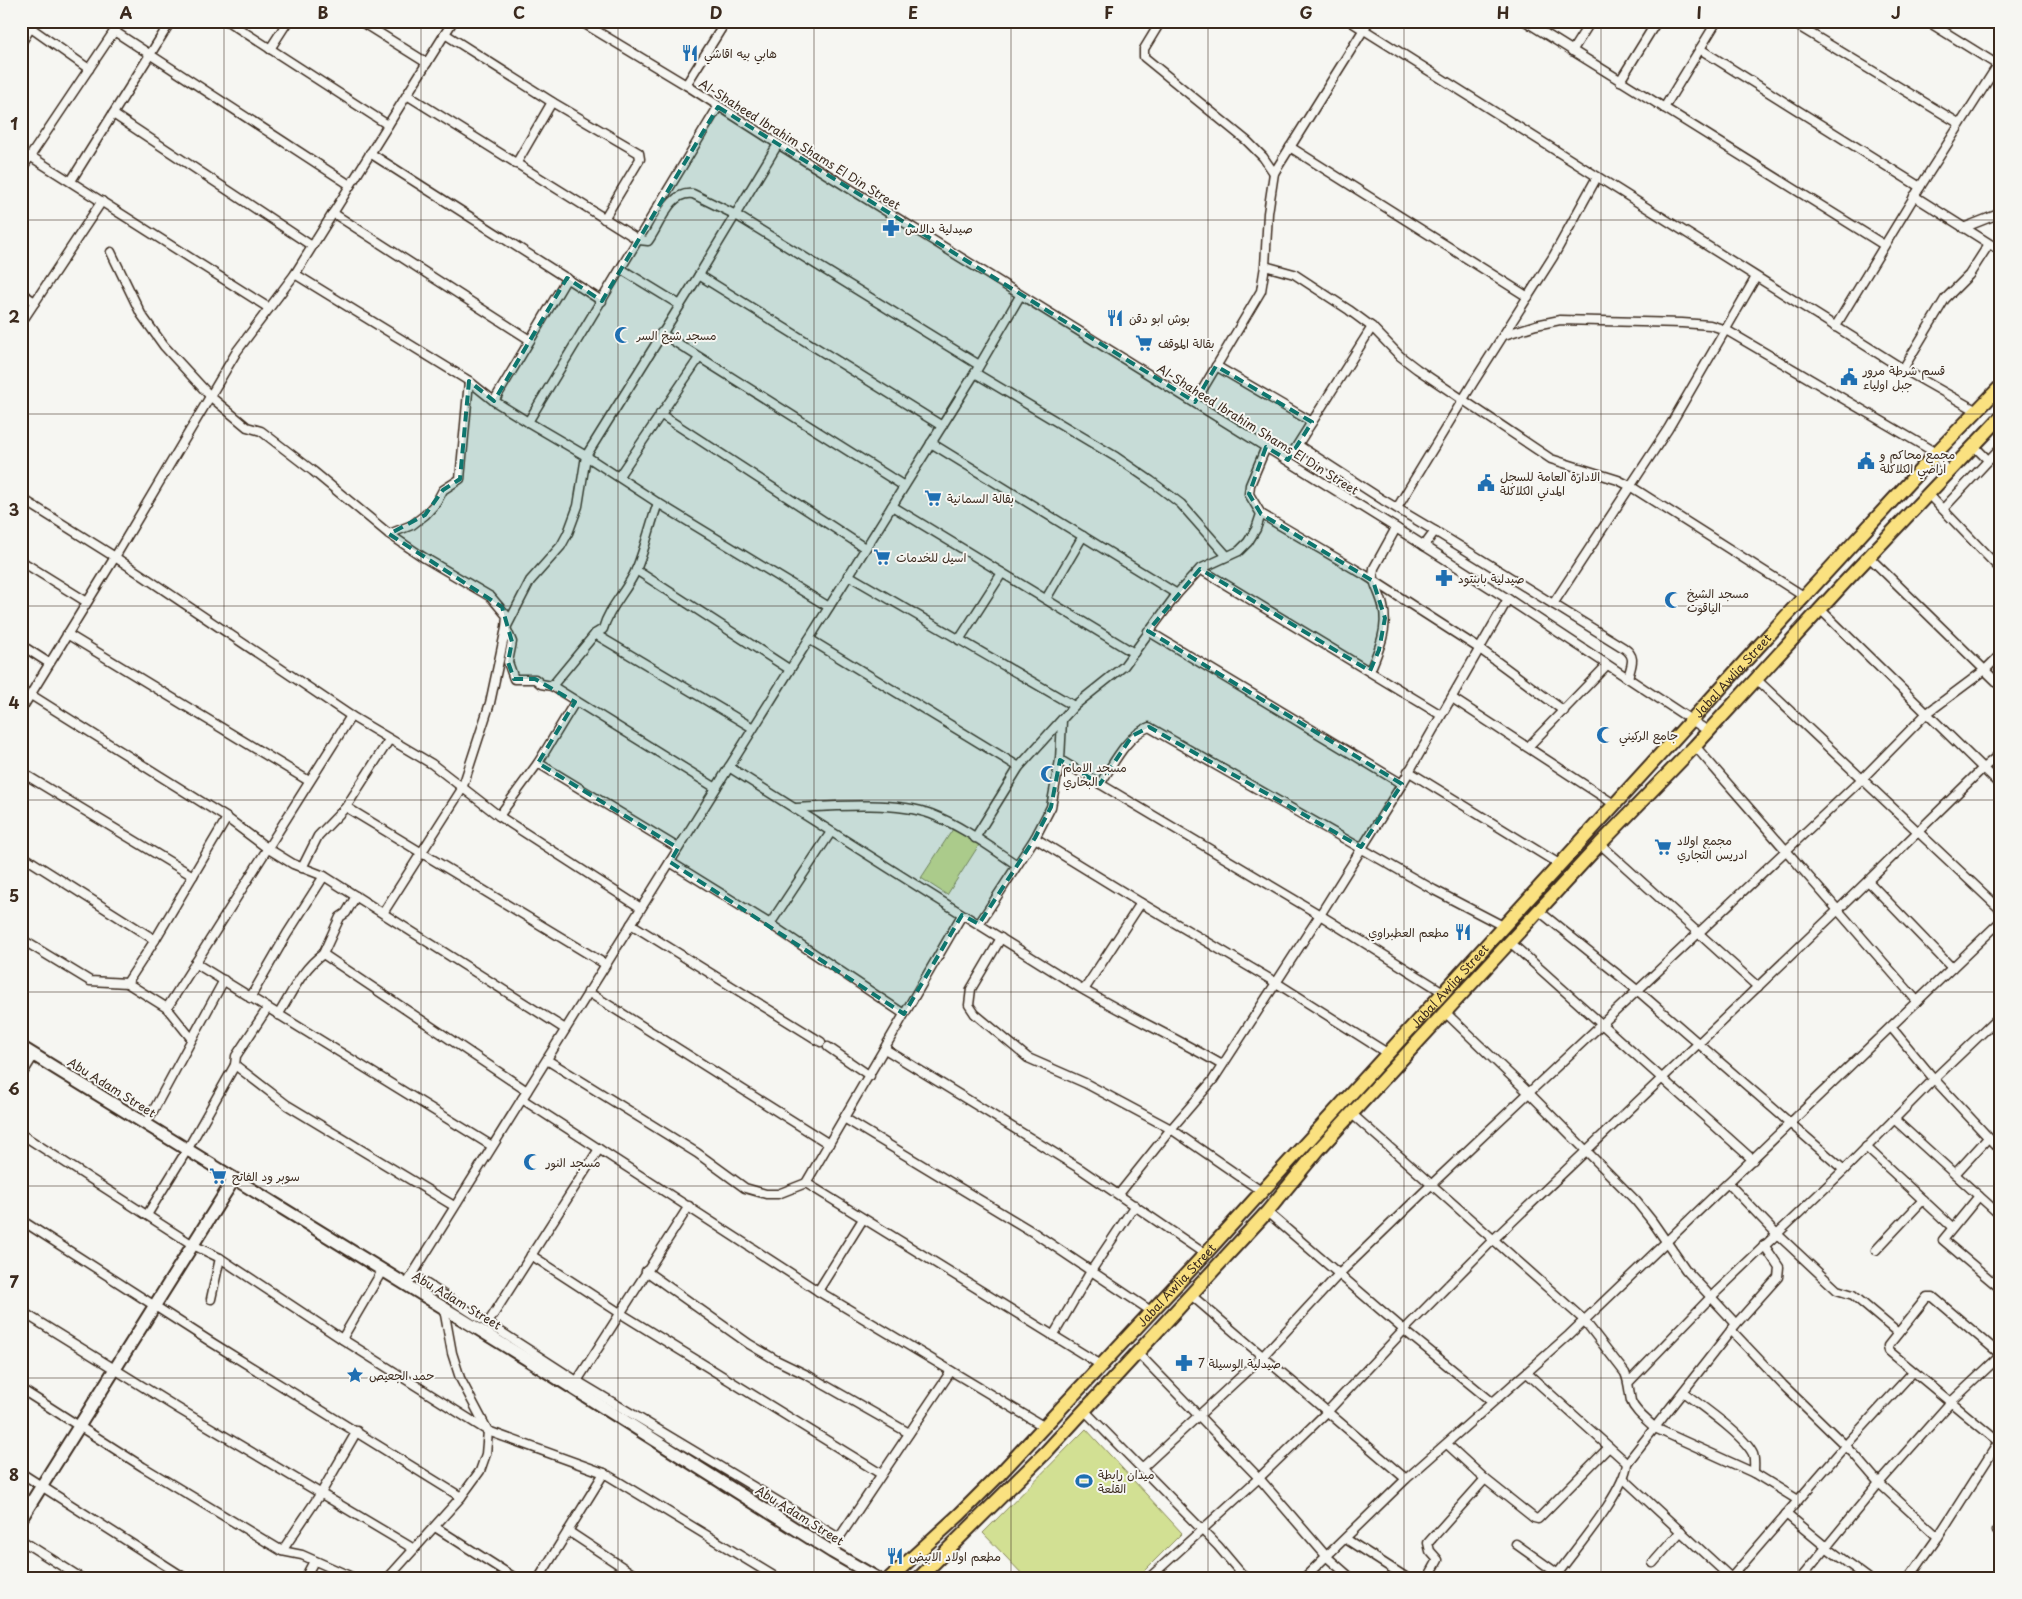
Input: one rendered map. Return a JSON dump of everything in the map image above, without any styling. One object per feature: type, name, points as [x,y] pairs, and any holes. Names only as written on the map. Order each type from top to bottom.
[{"type":"main road","name":"Jabal Awlia Street","points":[[890,1578],[972,1502],[1205,1254],[1502,926],[1936,453],[2001,386]]},
{"type":"main road","name":"Jabal Awlia Street","points":[[920,1577],[1039,1458],[1084,1410],[1267,1212],[1320,1149],[1600,844],[2001,417]]},
{"type":"street","points":[[21,170],[121,21]]},
{"type":"street","points":[[71,181],[171,21]]},
{"type":"street","points":[[227,21],[388,126]]},
{"type":"street","points":[[270,49],[288,21]]},
{"type":"street","points":[[360,21],[427,63]]},
{"type":"street","points":[[21,710],[211,397],[216,385],[238,351],[295,274],[453,21]]},
{"type":"street","name":"Al-Shaheed Ibrahim Shams El Din Street","points":[[580,21],[686,85],[718,107],[1020,296],[1288,460],[1508,599],[1708,731]]},
{"type":"street","points":[[686,85],[726,21]]},
{"type":"street","points":[[1161,21],[1144,49],[1144,57],[1247,141],[1263,157],[1274,173]]},
{"type":"street","points":[[1350,21],[1835,327],[1903,369],[1977,411]]},
{"type":"street","points":[[1195,402],[1261,291],[1265,266],[1268,213],[1274,173],[1369,21]]},
{"type":"street","points":[[1525,21],[1884,245]]},
{"type":"street","points":[[1572,50],[1591,21]]},
{"type":"street","points":[[1620,81],[1657,21]]},
{"type":"street","points":[[1664,108],[1717,21]]},
{"type":"street","points":[[1790,21],[1960,124]]},
{"type":"street","points":[[1835,327],[1914,196],[2000,64],[1927,21]]},
{"type":"street","points":[[21,43],[33,25],[89,69]]},
{"type":"street","points":[[114,31],[350,185]]},
{"type":"street","points":[[445,34],[640,156],[604,219]]},
{"type":"street","points":[[1700,49],[1920,187]]},
{"type":"street","points":[[407,95],[639,240],[648,241],[672,202],[681,194],[692,194],[736,215],[979,365]]},
{"type":"street","points":[[516,164],[552,102]]},
{"type":"street","points":[[528,422],[718,107]]},
{"type":"street","points":[[113,114],[312,246]]},
{"type":"street","points":[[506,628],[530,582],[561,546],[568,533],[578,506],[586,456],[778,144]]},
{"type":"street","points":[[1290,147],[1528,297]]},
{"type":"street","points":[[370,153],[602,301]]},
{"type":"street","points":[[30,156],[269,308]]},
{"type":"street","points":[[1396,508],[1553,257],[1597,177]]},
{"type":"street","points":[[1914,196],[2001,251]]},
{"type":"street","points":[[21,323],[102,201]]},
{"type":"street","points":[[332,213],[530,340]]},
{"type":"street","points":[[1963,228],[2001,213]]},
{"type":"street","points":[[1903,369],[1945,299],[1969,276],[1989,244]]},
{"type":"street","points":[[111,252],[141,314],[164,346],[211,397],[247,426],[261,431],[313,471],[389,534],[423,557],[491,597],[507,616],[490,703],[462,789],[383,913]]},
{"type":"street","points":[[1265,266],[1294,274],[1372,326],[1400,356],[1551,459],[1618,480],[1630,486],[1805,597]]},
{"type":"street","points":[[621,269],[680,305]]},
{"type":"street","points":[[295,274],[469,382],[494,401],[619,476],[829,607]]},
{"type":"street","points":[[699,275],[942,426]]},
{"type":"street","points":[[1553,604],[1668,429],[1756,277]]},
{"type":"street","points":[[494,401],[567,278]]},
{"type":"street","points":[[21,294],[35,302]]},
{"type":"street","points":[[406,1285],[942,426],[1020,296]]},
{"type":"street","points":[[1504,335],[1536,324],[1560,320],[1682,323],[1710,325],[1726,330],[1936,453],[1948,474]]},
{"type":"street","points":[[1288,460],[1372,326]]},
{"type":"street","points":[[661,334],[904,486]]},
{"type":"street","points":[[619,476],[699,358]]},
{"type":"street","points":[[1216,366],[1312,422]]},
{"type":"street","points":[[974,373],[1116,457],[1151,481],[1181,504],[1227,556]]},
{"type":"street","points":[[389,534],[412,525],[425,515],[436,503],[443,490],[460,479],[469,382]]},
{"type":"street","points":[[660,414],[865,548]]},
{"type":"street","points":[[931,443],[1177,594]]},
{"type":"street","points":[[1298,445],[1396,508],[1631,653],[1628,678]]},
{"type":"street","points":[[1974,446],[1988,460]]},
{"type":"street","points":[[1266,447],[1250,485],[1250,494],[1261,514],[1373,581],[1480,649],[1564,711]]},
{"type":"street","points":[[1943,509],[2001,447]]},
{"type":"street","points":[[1929,494],[2001,570]]},
{"type":"street","points":[[21,498],[115,557],[351,716],[432,764],[462,789],[500,816],[641,908]]},
{"type":"street","points":[[552,686],[595,634],[604,629],[606,618],[636,570],[658,502]]},
{"type":"street","points":[[892,506],[1134,653]]},
{"type":"street","points":[[975,838],[1019,768],[1074,706],[1107,681],[1134,653],[1148,631],[1177,594],[1200,569],[1239,551],[1248,542],[1256,529],[1261,514]]},
{"type":"street","points":[[1370,672],[1379,650],[1385,618],[1384,607],[1373,581],[1374,568],[1396,528]]},
{"type":"street","points":[[1424,546],[1435,531]]},
{"type":"street","points":[[1046,600],[1083,536]]},
{"type":"street","points":[[1870,558],[2001,686]]},
{"type":"street","points":[[21,561],[87,602]]},
{"type":"street","points":[[1200,569],[1441,715]]},
{"type":"street","points":[[636,570],[789,669]]},
{"type":"street","points":[[959,640],[1002,573]]},
{"type":"street","points":[[848,575],[1074,706]]},
{"type":"street","points":[[1119,1194],[1213,1080],[1402,784],[1508,599]]},
{"type":"street","points":[[1820,610],[2001,786]]},
{"type":"street","points":[[506,628],[512,642],[508,662],[514,679],[535,679],[541,684],[552,686],[716,788]]},
{"type":"street","points":[[1148,631],[1402,784]]},
{"type":"street","points":[[67,634],[309,782]]},
{"type":"street","points":[[595,634],[753,728]]},
{"type":"street","points":[[809,639],[1019,768]]},
{"type":"street","points":[[21,645],[49,663]]},
{"type":"street","points":[[1142,1468],[1262,1357],[1340,1274],[1432,1184],[1862,779],[1926,714],[1985,670],[2001,654]]},
{"type":"street","points":[[1528,747],[1608,665]]},
{"type":"street","points":[[1756,679],[2001,910]]},
{"type":"street","points":[[31,694],[227,818],[267,848],[302,868],[324,876],[565,1029]]},
{"type":"street","points":[[1452,698],[1614,804]]},
{"type":"street","points":[[500,816],[538,763],[575,702]]},
{"type":"street","points":[[167,1008],[351,716]]},
{"type":"street","points":[[979,924],[1035,838],[1051,808],[1060,760],[1062,720]]},
{"type":"street","points":[[1100,784],[1132,736],[1140,730],[1149,727],[1434,890],[1502,926]]},
{"type":"street","points":[[302,868],[318,836],[346,806],[389,740]]},
{"type":"street","points":[[1694,746],[1787,850],[1916,1001]]},
{"type":"street","points":[[1149,1578],[1259,1478],[1327,1412],[1404,1330],[1494,1239],[1838,910],[1983,768],[2001,753]]},
{"type":"street","points":[[1060,760],[1320,915],[1443,992]]},
{"type":"street","points":[[538,763],[678,848]]},
{"type":"street","points":[[729,767],[1084,990],[1184,1043],[1222,1066]]},
{"type":"street","points":[[1408,771],[1560,864]]},
{"type":"street","points":[[21,772],[193,876]]},
{"type":"street","points":[[794,808],[839,805],[929,813],[946,820],[1017,865]]},
{"type":"street","points":[[346,806],[606,964]]},
{"type":"street","points":[[126,983],[155,940],[227,818]]},
{"type":"street","points":[[770,924],[831,832]]},
{"type":"street","points":[[1035,838],[1275,982],[1387,1053]]},
{"type":"street","points":[[1600,844],[1758,987]]},
{"type":"street","points":[[21,855],[155,940]]},
{"type":"street","points":[[670,862],[770,924],[904,1014]]},
{"type":"street","points":[[250,998],[287,934],[324,876]]},
{"type":"street","points":[[1868,881],[1952,968]]},
{"type":"street","points":[[278,1015],[301,974],[311,962],[323,954],[340,917],[346,913],[356,896]]},
{"type":"street","points":[[1084,990],[1141,903]]},
{"type":"street","points":[[1539,911],[1637,990],[1844,1170]]},
{"type":"street","points":[[547,1060],[697,1153],[745,1188],[766,1194],[778,1194],[806,1183],[886,1049],[904,1014],[962,915]]},
{"type":"street","points":[[1304,1578],[1406,1479],[1527,1373],[1584,1320],[1728,1184],[2001,920]]},
{"type":"street","points":[[631,924],[825,1044],[870,1076]]},
{"type":"street","points":[[1001,938],[971,989],[969,1005],[975,1014],[1028,1058],[1085,1083],[1171,1129],[1261,1191]]},
{"type":"street","points":[[21,939],[90,981],[126,983],[167,1008],[191,1038]]},
{"type":"street","points":[[1510,942],[1753,1160]]},
{"type":"street","points":[[323,954],[527,1090]]},
{"type":"street","points":[[195,964],[224,980],[267,1009],[492,1146]]},
{"type":"street","points":[[146,1124],[224,980]]},
{"type":"street","points":[[588,992],[829,1144]]},
{"type":"street","points":[[147,1215],[187,1150],[235,1065],[236,1056],[267,1009]]},
{"type":"street","points":[[1446,1013],[1529,1092],[1636,1201],[1667,1241],[1686,1270],[1711,1297],[1734,1327],[1862,1462],[1878,1483],[1938,1537]]},
{"type":"street","points":[[1629,1382],[1711,1297],[1844,1170],[1934,1079],[2001,1015]]},
{"type":"street","points":[[1891,1027],[1934,1079],[1988,1138],[1999,1146]]},
{"type":"street","name":"Abu Adam Street","points":[[21,1047],[533,1363],[871,1577]]},
{"type":"street","points":[[886,1049],[1119,1194],[1205,1254]]},
{"type":"street","points":[[21,1076],[34,1055]]},
{"type":"street","points":[[235,1065],[286,1104],[454,1206]]},
{"type":"street","points":[[522,1099],[818,1291],[1042,1426]]},
{"type":"street","points":[[1352,1114],[1584,1320],[1620,1365],[1629,1382],[1631,1402],[1636,1411],[1655,1428],[1754,1473],[1798,1500]]},
{"type":"street","points":[[844,1118],[1036,1234],[1151,1311]]},
{"type":"street","points":[[1894,1119],[2001,1216]]},
{"type":"street","points":[[23,1138],[193,1245],[220,1258],[342,1339],[488,1431],[604,1473],[777,1578]]},
{"type":"street","points":[[1955,1174],[1988,1138]]},
{"type":"street","points":[[1866,1147],[1952,1227]]},
{"type":"street","points":[[488,1322],[599,1149]]},
{"type":"street","points":[[21,1519],[234,1179]]},
{"type":"street","points":[[806,1183],[1101,1365]]},
{"type":"street","points":[[1728,1184],[1776,1233],[1837,1290],[1852,1295],[1898,1333]]},
{"type":"street","points":[[1979,1196],[1943,1238],[1943,1242],[2001,1288]]},
{"type":"street","points":[[1876,1250],[1923,1200]]},
{"type":"street","points":[[1053,1336],[1091,1271],[1135,1205]]},
{"type":"street","points":[[577,1381],[689,1206]]},
{"type":"street","points":[[1267,1212],[1404,1330],[1492,1402]]},
{"type":"street","points":[[818,1291],[863,1219]]},
{"type":"street","points":[[21,1220],[155,1306],[462,1497]]},
{"type":"street","points":[[1516,1544],[1557,1576],[1611,1500],[1624,1479],[1627,1463],[1734,1327],[1778,1276],[1779,1267],[1764,1245]]},
{"type":"street","points":[[531,1255],[620,1313],[882,1474]]},
{"type":"street","points":[[211,1299],[220,1258]]},
{"type":"street","points":[[342,1339],[382,1271]]},
{"type":"street","points":[[646,1271],[749,1344],[809,1376],[909,1434]]},
{"type":"street","points":[[413,1274],[577,1381],[839,1538]]},
{"type":"street","points":[[1191,1294],[1406,1479]]},
{"type":"street","points":[[1800,1578],[1878,1483],[1951,1402],[2001,1356],[1930,1296],[1887,1348],[1913,1372],[1951,1402],[2000,1442],[1909,1578]]},
{"type":"street","points":[[390,1577],[462,1497],[480,1471],[486,1454],[488,1431],[460,1378],[452,1353],[444,1309]]},
{"type":"street","points":[[21,1310],[115,1370],[414,1549]]},
{"type":"street","points":[[1137,1352],[1259,1478],[1327,1557],[1351,1578]]},
{"type":"street","points":[[832,1552],[839,1538],[951,1371]]},
{"type":"street","points":[[1624,1479],[1731,1578],[1845,1446],[1913,1372]]},
{"type":"street","points":[[1527,1373],[1627,1463]]},
{"type":"street","points":[[21,1388],[282,1551],[302,1555],[354,1578]]},
{"type":"street","points":[[1683,1392],[1732,1430],[1749,1448],[1754,1457],[1754,1473]]},
{"type":"street","points":[[1084,1410],[1202,1529],[1246,1578]]},
{"type":"street","points":[[282,1551],[321,1493],[357,1431]]},
{"type":"street","points":[[1446,1444],[1485,1479],[1534,1518],[1538,1519],[1609,1447]]},
{"type":"street","points":[[21,1473],[186,1578]]},
{"type":"street","points":[[539,1578],[604,1473]]},
{"type":"street","points":[[1428,1578],[1438,1560],[1428,1547],[1428,1542],[1485,1479]]},
{"type":"street","points":[[1786,1514],[1868,1578]]},
{"type":"street","points":[[435,1527],[515,1578]]},
{"type":"street","points":[[568,1532],[639,1578]]},
{"type":"street","points":[[1653,1563],[1681,1532]]},
{"type":"street","points":[[1346,1539],[1407,1578]]},
{"type":"street","points":[[21,1540],[82,1578]]},
{"type":"street","points":[[305,1578],[314,1561]]},
{"type":"highlighted area","points":[[718,107],[1195,402],[1216,366],[1312,422],[1288,460],[1266,447],[1249,494],[1261,514],[1373,581],[1385,618],[1379,650],[1370,671],[1200,569],[1148,631],[1402,784],[1361,847],[1149,727],[1132,736],[1100,784],[1060,760],[1051,807],[1035,838],[979,924],[962,915],[904,1014],[670,862],[678,848],[538,763],[575,702],[535,679],[514,679],[508,662],[512,642],[502,607],[389,534],[425,515],[443,490],[460,479],[469,381],[494,401],[567,278],[602,301]]},
{"type":"green space","points":[[953,829],[979,845],[947,895],[921,878]]},
{"type":"green space","name":"ميدان رابطة القلعة","points":[[1086,1429],[1182,1533],[1137,1578],[1026,1578],[983,1533]]},
{"type":"place","name":"هابي بيه اقاشي","points":[[690,53]]},
{"type":"place","name":"صيدلية دالاس","points":[[891,228]]},
{"type":"place","name":"بوش ابو دقن","points":[[1115,318]]},
{"type":"place","name":"مسجد شيخ السر","points":[[623,335]]},
{"type":"place","name":"بقالة الموقف","points":[[1144,343]]},
{"type":"place","name":"قسم شرطة مرور جبل اولياء","points":[[1849,377]]},
{"type":"place","name":"مجمع محاكم و اراضي الكلاكلة","points":[[1866,461]]},
{"type":"place","name":"الادارة العامة للسجل المدني الكلاكلة","points":[[1486,483]]},
{"type":"place","name":"بقالة السمانية","points":[[933,498]]},
{"type":"place","name":"اسيل للخدمات","points":[[882,557]]},
{"type":"place","name":"صيدلية بابنتود","points":[[1444,578]]},
{"type":"place","name":"مسجد الشيخ الياقوت","points":[[1673,600]]},
{"type":"place","name":"جامع الركيني","points":[[1605,735]]},
{"type":"place","name":"مسجد الامام البخاري","points":[[1049,774]]},
{"type":"place","name":"مجمع اولاد ادريس التجاري","points":[[1663,847]]},
{"type":"place","name":"مطعم العطبراوي","points":[[1463,932]]},
{"type":"place","name":"مسجد النور","points":[[532,1162]]},
{"type":"place","name":"سوبر ود الفاتح","points":[[218,1176]]},
{"type":"place","name":"صيدلية الوسيلة 7","points":[[1184,1363]]},
{"type":"place","name":"حمد الجعيص","points":[[355,1375]]},
{"type":"place","name":"ميدان رابطة القلعة","points":[[1084,1481]]},
{"type":"place","name":"مطعم اولاد الابيض","points":[[895,1556]]}]
